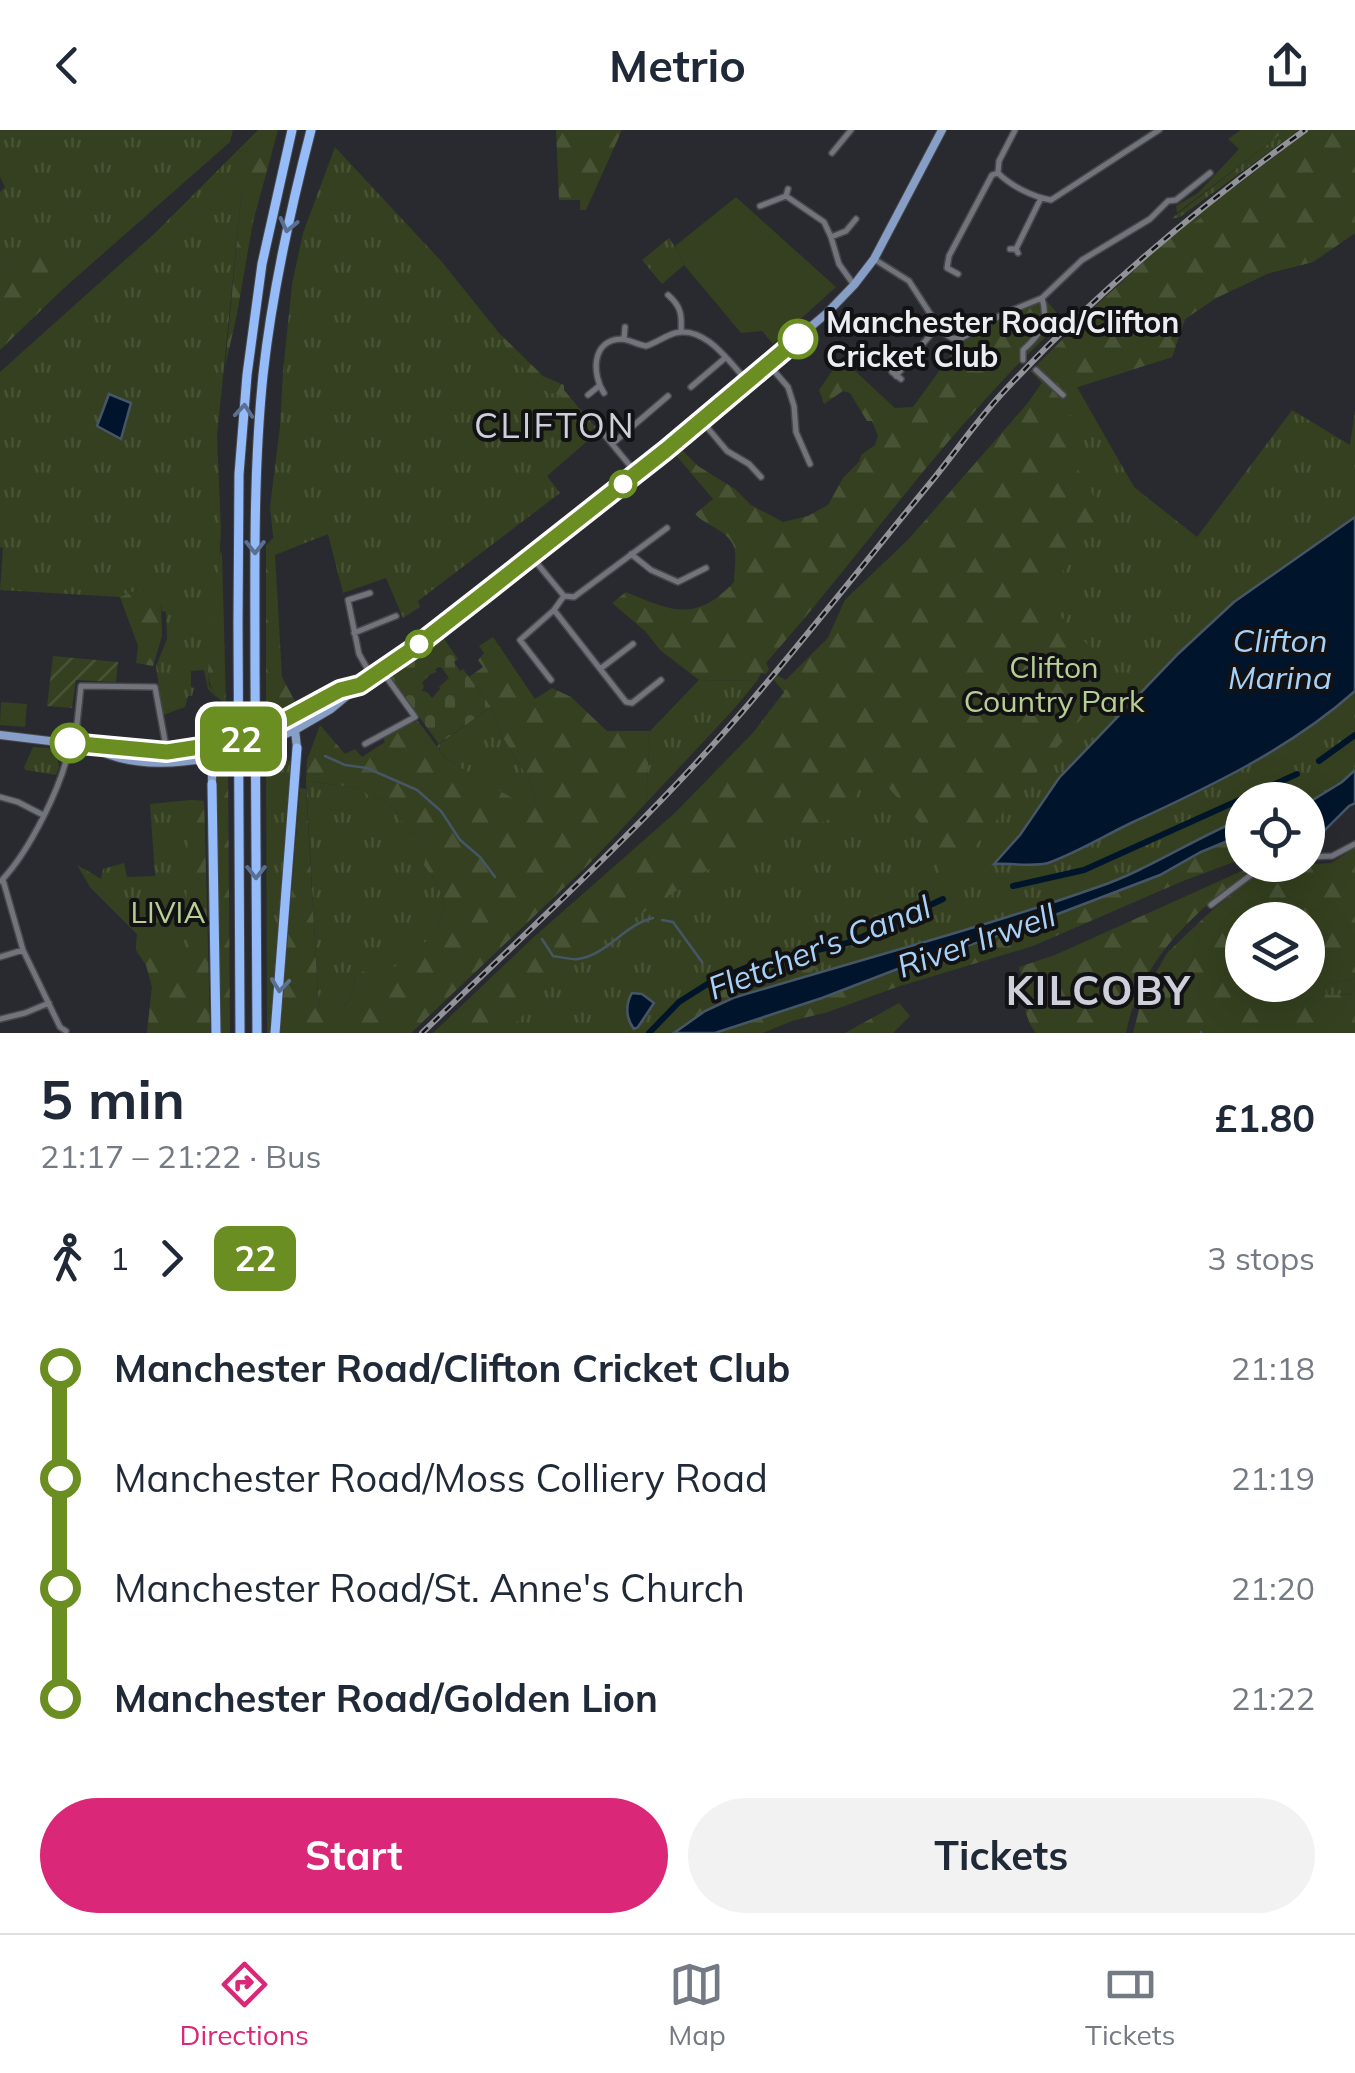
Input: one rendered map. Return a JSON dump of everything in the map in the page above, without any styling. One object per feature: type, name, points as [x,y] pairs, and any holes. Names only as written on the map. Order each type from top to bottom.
[{"type":"highway","points":[[240,1033],[240,474],[251,340],[262,264],[292,130]]},
{"type":"highway","points":[[257,1033],[257,460],[263,375],[277,279],[311,130]]},
{"type":"highway","points":[[275,1033],[297,748]]},
{"type":"highway","points":[[212,784],[216,1033]]},
{"type":"main road","points":[[90,746],[108,755],[160,762],[212,758],[266,742],[331,709],[426,640],[636,473],[827,313],[874,259],[942,130]]},
{"type":"main road","points":[[0,735],[167,752],[223,744],[266,730],[340,690],[360,685]]},
{"type":"main road","points":[[278,725],[295,730]]},
{"type":"main road","points":[[295,730],[297,748]]},
{"type":"main road","points":[[212,784],[212,753],[223,744]]},
{"type":"main road","points":[[192,761],[204,770],[212,784]]},
{"type":"street","points":[[832,154],[851,130]]},
{"type":"street","points":[[1015,130],[999,161],[998,173],[1041,198],[1054,199],[1159,130]]},
{"type":"street","points":[[958,274],[948,268],[949,256],[992,175],[998,173]]},
{"type":"street","points":[[874,259],[909,281],[937,326],[949,336],[963,338],[1003,314],[1042,298],[1082,260],[1150,219],[1167,199],[1176,200],[1210,173]]},
{"type":"street","points":[[760,206],[787,192],[799,206],[820,218],[832,238],[838,264],[854,285]]},
{"type":"street","points":[[1015,250],[1041,198]]},
{"type":"street","points":[[832,238],[846,231],[856,219]]},
{"type":"street","points":[[668,295],[678,304],[682,331]]},
{"type":"street","points":[[678,304],[687,296]]},
{"type":"street","points":[[1023,360],[1023,350],[1038,336],[1045,322],[1042,298]]},
{"type":"street","points":[[896,376],[937,326]]},
{"type":"street","points":[[624,339],[626,327]]},
{"type":"street","points":[[588,396],[602,390],[595,373],[597,356],[611,342],[624,339],[646,346],[682,331],[703,338],[747,381]]},
{"type":"street","points":[[691,387],[725,358]]},
{"type":"street","points":[[768,364],[788,387],[796,432],[810,464]]},
{"type":"street","points":[[1036,370],[1064,395]]},
{"type":"street","points":[[612,444],[668,396]]},
{"type":"street","points":[[701,420],[726,451],[752,466],[761,477]]},
{"type":"street","points":[[598,427],[636,473]]},
{"type":"street","points":[[531,556],[564,596],[574,597],[667,528]]},
{"type":"street","points":[[631,554],[651,570],[678,582],[706,568]]},
{"type":"street","points":[[370,593],[348,600],[358,654],[372,677]]},
{"type":"street","points":[[551,680],[520,640],[564,596]]},
{"type":"street","points":[[554,610],[628,704],[660,680]]},
{"type":"street","points":[[354,633],[396,616]]},
{"type":"street","points":[[600,670],[633,644]]},
{"type":"street","points":[[365,744],[416,717],[382,670]]},
{"type":"street","points":[[66,1031],[60,1027],[23,950],[1,881],[20,860],[66,765],[81,686],[155,687],[167,752]]},
{"type":"street","points":[[0,798],[42,814]]},
{"type":"street","points":[[1325,856],[1355,844]]},
{"type":"street","points":[[1211,905],[1241,882]]},
{"type":"street","points":[[0,957],[23,950]]},
{"type":"street","points":[[0,1019],[50,1002]]},
{"type":"green space","points":[[0,130],[233,130],[230,142],[64,288],[41,235],[0,269],[0,192],[5,187],[0,177]]},
{"type":"green space","points":[[258,130],[278,130],[253,222],[225,367],[241,198],[255,153],[238,150]]},
{"type":"green space","points":[[556,130],[622,130],[586,210],[580,210],[580,200],[559,200]]},
{"type":"green space","points":[[1241,130],[1286,130],[1177,213],[1176,206],[1198,193],[1239,149],[1228,139]]},
{"type":"green space","points":[[1286,130],[1299,130],[1180,217],[1171,219]]},
{"type":"green space","name":"Clifton Country Park","points":[[1309,130],[1355,130],[1355,233],[1313,262],[1269,273],[1216,298],[1185,319],[1172,357],[1077,387],[1134,487],[1197,537],[1292,410],[1350,445],[1355,411],[1355,770],[1325,792],[1325,782],[1225,782],[1225,827],[1117,880],[1008,917],[733,998],[705,1011],[674,1033],[433,1033],[533,938],[675,813],[753,733],[784,692],[774,680],[777,675],[786,680],[828,638],[845,600],[908,540],[1028,403],[1042,383],[1031,371],[1176,232]]},
{"type":"green space","points":[[1334,130],[1355,130],[1355,233],[1313,262],[1269,273],[1216,298],[1185,319],[1172,357],[1056,394],[1085,439],[1066,450],[1104,513],[1077,546],[1046,601],[1113,671],[1108,687],[943,884],[926,829],[874,772],[836,818],[755,839],[574,958],[507,1033],[433,1033],[533,938],[675,813],[753,733],[790,685],[785,681],[828,638],[845,600],[908,540],[1028,403],[1042,383],[1031,371],[1165,242],[1318,145]]},
{"type":"green space","points":[[335,147],[442,262],[499,333],[508,352],[544,390],[560,396],[592,437],[547,476],[560,493],[418,601],[420,607],[403,618],[386,578],[343,593],[328,534],[275,555],[270,507],[292,284],[303,233]]},
{"type":"green space","points":[[238,150],[256,153],[241,198],[217,436],[221,530],[208,670],[209,685],[218,699],[208,689],[204,670],[191,671],[194,688],[185,707],[163,715],[156,666],[167,639],[166,612],[162,611],[161,602],[138,590],[120,597],[0,590],[0,372],[154,234]]},
{"type":"green space","points":[[736,197],[836,287],[773,344],[762,331],[741,333],[684,265],[675,246]]},
{"type":"green space","points":[[41,234],[64,288],[0,350],[0,269]]},
{"type":"green space","points":[[669,238],[684,265],[662,284],[642,260]]},
{"type":"green space","points":[[1044,298],[1063,320],[1010,372],[942,449],[766,663],[769,669],[757,681],[699,680],[660,650],[646,632],[612,603],[626,592],[670,608],[695,608],[707,604],[734,582],[734,547],[727,536],[695,514],[713,499],[674,453],[680,448],[751,505],[783,522],[808,516],[828,505],[843,478],[861,455],[875,445],[878,436],[872,421],[867,421],[850,393],[843,391],[824,404],[819,390],[841,358],[895,408],[913,407],[958,345],[1006,314]]},
{"type":"green space","points":[[499,333],[543,376],[564,385],[595,427],[591,431],[560,396],[544,390],[508,352]]},
{"type":"green space","points":[[274,537],[282,677],[299,709],[266,722],[266,545]]},
{"type":"green space","points":[[220,551],[226,704],[212,690],[208,670]]},
{"type":"green space","points":[[138,590],[150,592],[161,602],[162,636],[153,666],[136,663],[138,646],[120,597]]},
{"type":"green space","points":[[442,636],[458,659],[454,662],[460,671],[463,669],[491,707],[439,744],[389,676]],"holes":[[[438,667],[449,678],[432,698],[422,691],[422,683]]]},
{"type":"green space","points":[[493,637],[535,699],[552,688],[571,697],[607,731],[650,731],[646,803],[588,865],[411,1033],[280,1033],[300,788],[306,789],[319,1011],[329,1017],[346,1004],[359,970],[380,977],[414,952],[434,931],[443,906],[440,889],[424,865],[424,842],[406,829],[389,803],[369,796],[361,788],[306,781],[307,760],[320,725],[345,754],[355,749],[362,757],[385,742],[383,738],[418,721],[446,759],[529,808],[535,802],[530,781],[502,736],[491,707],[469,677],[483,667],[478,660],[484,653],[479,646]]},
{"type":"green space","points":[[53,656],[118,662],[116,682],[76,680],[72,708],[47,706]]},
{"type":"green space","points":[[699,680],[757,681],[646,803],[650,731]]},
{"type":"green space","points":[[1,702],[27,704],[25,727],[0,725]]},
{"type":"green space","points":[[491,707],[502,736],[530,781],[535,802],[529,809],[446,759],[437,746]]},
{"type":"green space","points":[[285,744],[285,760],[291,761],[267,1033],[266,749]]},
{"type":"green space","points":[[33,747],[48,748],[57,754],[56,775],[25,770]]},
{"type":"green space","points":[[228,767],[230,1033],[221,1033],[215,772]]},
{"type":"green space","points":[[306,781],[361,788],[369,796],[389,803],[406,829],[424,842],[425,865],[440,889],[443,907],[434,931],[402,962],[380,978],[359,970],[355,973],[349,999],[329,1018],[319,1011]]},
{"type":"green space","points":[[190,800],[204,801],[210,1033],[147,1033],[152,987],[146,965],[136,950],[137,934],[90,887],[77,865],[101,879],[125,912],[143,909],[180,983],[190,939],[186,870],[189,826],[194,814]]},
{"type":"green space","name":"LIVIA","points":[[204,801],[210,1033],[147,1033],[152,987],[146,965],[136,950],[137,934],[90,887],[83,868],[101,879],[103,869],[124,863],[127,877],[155,876],[150,804]]},
{"type":"green space","points":[[1225,842],[1225,865],[1033,946],[763,1033],[719,1033],[1022,928],[1160,875]]},
{"type":"green space","points":[[1355,848],[1355,978],[1325,985],[1325,902],[1225,902],[1225,1002],[1325,1002],[1325,990],[1327,995],[1355,994],[1355,1033],[1133,1033],[1142,998],[1167,953],[1210,912],[1247,882],[1325,882],[1325,863]]},
{"type":"green space","points":[[1225,879],[1225,882],[1236,882],[1188,923],[1156,961],[1133,1007],[1126,1033],[1036,1033],[1025,1009],[1019,967],[1055,955]]},
{"type":"green space","points":[[819,963],[810,974],[733,998],[705,1011],[674,1033],[661,1033],[692,1003],[727,985]]},
{"type":"green space","points":[[1355,978],[1355,994],[1327,995],[1325,985]]},
{"type":"green space","points":[[899,1003],[910,1016],[893,1033],[845,1033]]},
{"type":"water","points":[[109,394],[131,403],[121,439],[97,426]]},
{"type":"water","name":"Clifton Marina","points":[[1355,517],[1355,691],[1304,731],[1248,765],[1079,849],[1043,864],[994,864],[1020,835],[1059,778],[1179,653],[1234,602]]},
{"type":"water","points":[[1355,770],[1355,803],[1325,830],[1325,792]]},
{"type":"water","name":"River Irwell","points":[[1225,827],[1225,842],[1160,875],[1021,928],[715,1033],[674,1033],[705,1011],[733,998],[1053,902],[1117,880]]},
{"type":"water","points":[[632,993],[642,994],[654,1003],[634,1029],[627,1011]]},
{"type":"waterway","points":[[1319,761],[1355,735]]},
{"type":"waterway","points":[[325,756],[345,765],[367,768],[417,790],[441,811],[460,840],[495,877]]},
{"type":"waterway","points":[[1013,886],[1084,870],[1297,774]]},
{"type":"waterway","name":"Fletcher's Canal","points":[[649,1033],[679,1002],[709,983],[750,966],[851,942],[943,899]]},
{"type":"waterway","points":[[542,939],[553,956],[578,959],[598,952],[634,926],[653,918]]},
{"type":"waterway","points":[[662,920],[673,922],[702,962]]},
{"type":"railway","points":[[422,1033],[589,873],[710,748],[988,409],[1032,362],[1144,257],[1305,130]]},
{"type":"bus line","name":"22","points":[[70,743],[167,752],[219,744],[266,730],[340,690],[360,685],[414,648],[666,450],[798,339]]},
{"type":"place","name":"Manchester Road/Clifton Cricket Club","points":[[798,339]]},
{"type":"district","name":"CLIFTON","points":[[555,425]]},
{"type":"district","name":"KILCOBY","points":[[1099,990]]}]
